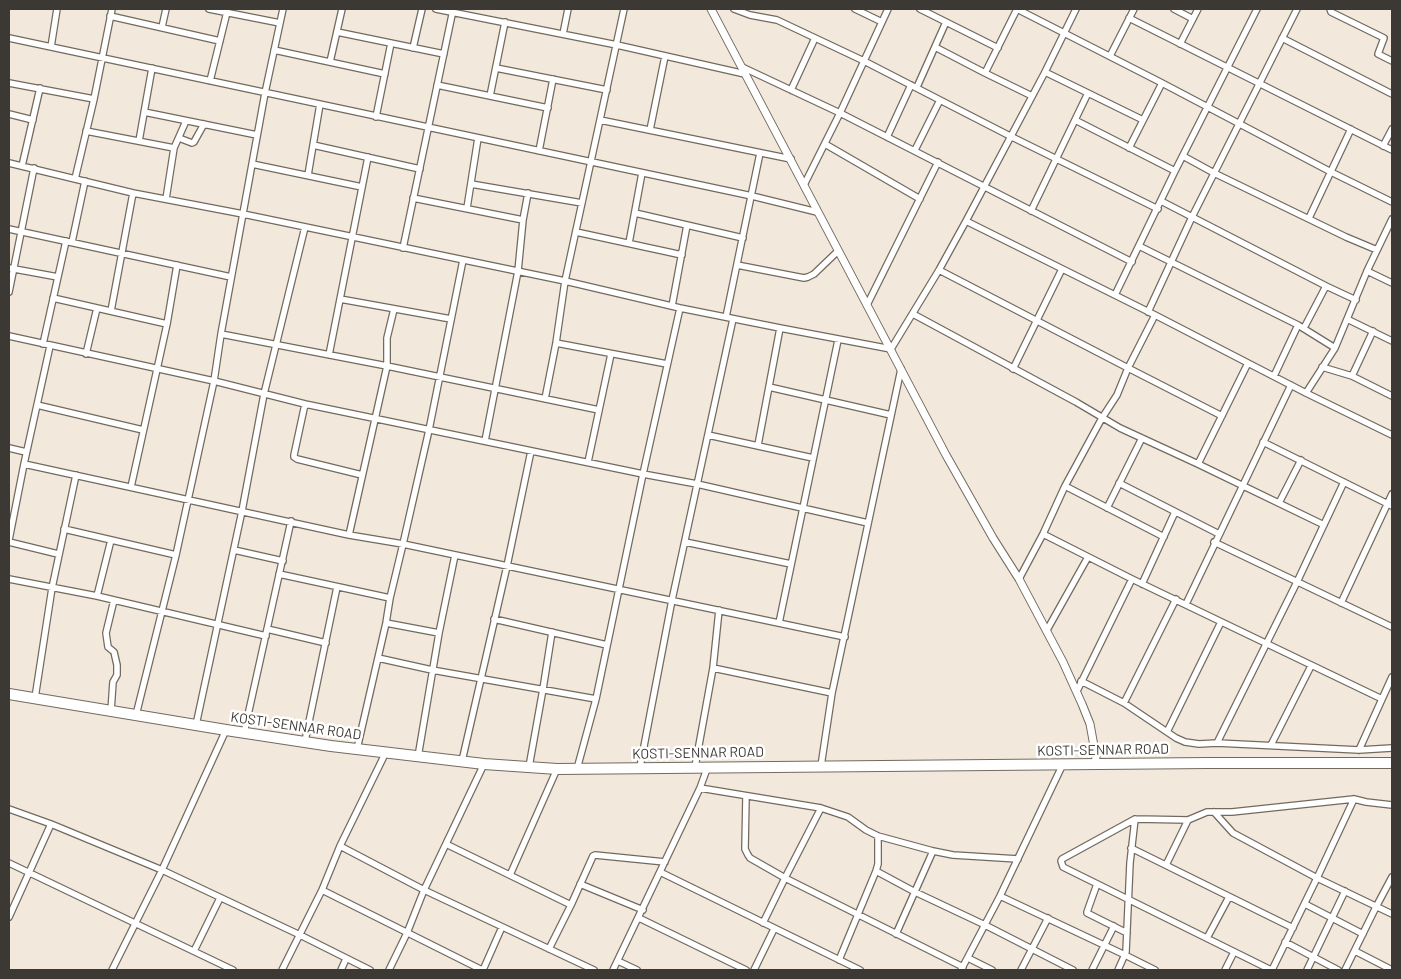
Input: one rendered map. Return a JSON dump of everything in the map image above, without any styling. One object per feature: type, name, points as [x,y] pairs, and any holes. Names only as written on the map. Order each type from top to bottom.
[{"type":"highway","name":"KOSTI-SENNAR ROAD","points":[[9,694],[244,733],[357,749],[484,764],[557,769],[1208,762],[1392,763]]},
{"type":"street","points":[[51,47],[57,9]]},
{"type":"street","points":[[75,178],[94,99],[112,9]]},
{"type":"street","points":[[162,27],[166,9]]},
{"type":"street","points":[[209,9],[280,23]]},
{"type":"street","points":[[136,715],[176,556],[214,382],[264,92],[283,9]]},
{"type":"street","points":[[330,62],[342,9]]},
{"type":"street","points":[[413,48],[422,9]]},
{"type":"street","points":[[436,9],[453,10],[665,56],[743,70],[791,90],[916,150],[984,187],[1132,262]]},
{"type":"street","points":[[563,34],[568,9]]},
{"type":"street","points":[[544,399],[556,343],[565,281],[624,9]]},
{"type":"street","points":[[711,9],[946,455],[1047,630],[1077,691],[1090,724],[1096,757],[1095,764]]},
{"type":"street","points":[[734,9],[777,20],[864,61],[1158,209]]},
{"type":"street","points":[[759,16],[763,9]]},
{"type":"street","points":[[855,9],[882,22]]},
{"type":"street","points":[[804,185],[888,9]]},
{"type":"street","points":[[920,9],[998,48]]},
{"type":"street","points":[[985,73],[1017,9],[1392,202]]},
{"type":"street","points":[[891,349],[966,221],[1076,9]]},
{"type":"street","points":[[1110,56],[1134,9]]},
{"type":"street","points":[[1174,9],[1193,18]]},
{"type":"street","points":[[1180,44],[1198,9]]},
{"type":"street","points":[[1115,295],[1257,9]]},
{"type":"street","points":[[1148,312],[1192,217],[1297,9]]},
{"type":"street","points":[[1330,9],[1331,12],[1384,38],[1378,54],[1392,61]]},
{"type":"street","points":[[403,248],[453,10]]},
{"type":"street","points":[[210,81],[227,12]]},
{"type":"street","points":[[110,16],[220,41]]},
{"type":"street","points":[[1129,18],[1392,150]]},
{"type":"street","points":[[490,96],[505,22]]},
{"type":"street","points":[[887,136],[935,47],[946,22]]},
{"type":"street","points":[[337,32],[444,54]]},
{"type":"street","points":[[9,38],[752,196],[817,212]]},
{"type":"street","points":[[791,90],[815,38]]},
{"type":"street","points":[[1282,38],[1392,94]]},
{"type":"street","points":[[376,116],[391,43]]},
{"type":"street","points":[[935,47],[1032,96]]},
{"type":"street","points":[[274,50],[385,74]]},
{"type":"street","points":[[650,130],[665,56]]},
{"type":"street","points":[[139,141],[152,68]]},
{"type":"street","points":[[496,68],[607,90]]},
{"type":"street","points":[[1045,72],[1143,120]]},
{"type":"street","points":[[539,151],[553,79]]},
{"type":"street","points":[[9,83],[94,99]]},
{"type":"street","points":[[1129,148],[1162,83]]},
{"type":"street","points":[[438,85],[548,108]]},
{"type":"street","points":[[22,166],[40,88]]},
{"type":"street","points":[[1031,211],[1088,93]]},
{"type":"street","points":[[916,150],[940,100]]},
{"type":"street","points":[[308,175],[320,104]]},
{"type":"street","points":[[144,112],[257,135]]},
{"type":"street","points":[[9,114],[33,120]]},
{"type":"street","points":[[600,120],[791,159]]},
{"type":"street","points":[[1075,120],[1175,171]]},
{"type":"street","points":[[166,199],[174,148],[186,121]]},
{"type":"street","points":[[179,138],[194,142],[204,124]]},
{"type":"street","points":[[1309,218],[1351,129]]},
{"type":"street","points":[[1383,146],[1392,129]]},
{"type":"street","points":[[86,131],[174,148]]},
{"type":"street","points":[[467,208],[478,138]]},
{"type":"street","points":[[825,144],[920,199]]},
{"type":"street","points":[[313,145],[420,169]]},
{"type":"street","points":[[726,317],[760,153]]},
{"type":"street","points":[[1183,156],[1346,237],[1377,250]]},
{"type":"street","points":[[329,355],[368,157]]},
{"type":"street","points":[[867,305],[938,162]]},
{"type":"street","points":[[9,163],[133,193],[518,271],[733,319],[891,349]]},
{"type":"street","points":[[252,164],[362,187]]},
{"type":"street","points":[[9,292],[11,268],[34,168]]},
{"type":"street","points":[[629,243],[642,173]]},
{"type":"street","points":[[58,554],[9,541],[37,405],[53,298],[85,180]]},
{"type":"street","points":[[471,184],[582,203]]},
{"type":"street","points":[[111,311],[133,193]]},
{"type":"street","points":[[485,441],[518,271],[523,220],[528,193]]},
{"type":"street","points":[[413,198],[523,220]]},
{"type":"street","points":[[1161,201],[1356,300]]},
{"type":"street","points":[[635,214],[743,238]]},
{"type":"street","points":[[1306,393],[1335,348],[1367,271],[1390,228],[1392,219]]},
{"type":"street","points":[[966,221],[1392,435]]},
{"type":"street","points":[[672,306],[687,225]]},
{"type":"street","points":[[196,725],[242,512],[264,394],[305,227]]},
{"type":"street","points":[[9,229],[231,277]]},
{"type":"street","points":[[576,232],[682,255]]},
{"type":"street","points":[[1139,246],[1301,326],[1335,348]]},
{"type":"street","points":[[737,266],[808,278],[838,251]]},
{"type":"street","points":[[357,749],[429,430],[463,260]]},
{"type":"street","points":[[131,487],[167,324],[177,265]]},
{"type":"street","points":[[11,268],[58,277]]},
{"type":"street","points":[[1013,369],[1062,269]]},
{"type":"street","points":[[939,270],[1222,416]]},
{"type":"street","points":[[1367,271],[1392,283]]},
{"type":"street","points":[[1274,376],[1301,326],[1326,286]]},
{"type":"street","points":[[53,298],[167,324]]},
{"type":"street","points":[[340,299],[451,319]]},
{"type":"street","points":[[86,354],[97,308]]},
{"type":"street","points":[[576,768],[596,699],[680,308]]},
{"type":"street","points":[[349,535],[387,366],[387,338],[394,309]]},
{"type":"street","points":[[913,314],[1076,402],[1120,428],[1324,525]]},
{"type":"street","points":[[1019,579],[1043,534],[1065,486],[1102,418],[1117,395],[1154,315]]},
{"type":"street","points":[[640,768],[672,600],[733,319]]},
{"type":"street","points":[[1347,319],[1392,341]]},
{"type":"street","points":[[758,445],[780,328]]},
{"type":"street","points":[[1352,376],[1373,331]]},
{"type":"street","points":[[221,334],[599,410]]},
{"type":"street","points":[[9,336],[305,404],[697,484],[868,522]]},
{"type":"street","points":[[779,623],[838,340]]},
{"type":"street","points":[[556,343],[667,364]]},
{"type":"street","points":[[588,462],[611,354]]},
{"type":"street","points":[[1198,464],[1248,363]]},
{"type":"street","points":[[1322,367],[1352,376],[1392,396]]},
{"type":"street","points":[[821,766],[832,693],[901,369]]},
{"type":"street","points":[[1186,604],[1214,542],[1291,385]]},
{"type":"street","points":[[769,387],[891,415]]},
{"type":"street","points":[[305,404],[294,457],[362,475]]},
{"type":"street","points":[[37,405],[143,430]]},
{"type":"street","points":[[708,435],[813,458]]},
{"type":"street","points":[[1107,508],[1142,438]]},
{"type":"street","points":[[1263,442],[1390,505]]},
{"type":"street","points":[[9,448],[26,452]]},
{"type":"street","points":[[462,761],[507,566],[531,451]]},
{"type":"street","points":[[1279,503],[1301,460]]},
{"type":"street","points":[[24,464],[349,535],[404,544],[844,637]]},
{"type":"street","points":[[35,698],[58,554],[76,475]]},
{"type":"street","points":[[1217,743],[1344,482]]},
{"type":"street","points":[[1119,483],[1219,534]]},
{"type":"street","points":[[1065,486],[1164,536]]},
{"type":"street","points":[[1341,603],[1390,505],[1392,494]]},
{"type":"street","points":[[1142,584],[1175,512]]},
{"type":"street","points":[[244,733],[291,522]]},
{"type":"street","points":[[64,529],[176,556]]},
{"type":"street","points":[[1043,534],[1142,584],[1382,699]]},
{"type":"street","points":[[97,596],[111,540]]},
{"type":"street","points":[[685,542],[791,564]]},
{"type":"street","points":[[1214,542],[1392,627]]},
{"type":"street","points":[[234,550],[283,560]]},
{"type":"street","points":[[418,757],[432,670],[455,555]]},
{"type":"street","points":[[1047,630],[1088,557]]},
{"type":"street","points":[[279,574],[390,598]]},
{"type":"street","points":[[9,579],[97,596],[217,625],[326,643]]},
{"type":"street","points":[[1077,691],[1132,579]]},
{"type":"street","points":[[305,741],[337,587]]},
{"type":"street","points":[[1124,703],[1176,599]]},
{"type":"street","points":[[111,711],[113,682],[117,675],[117,665],[114,652],[108,648],[106,633],[114,600]]},
{"type":"street","points":[[695,767],[712,668],[719,610]]},
{"type":"street","points":[[494,620],[607,645]]},
{"type":"street","points":[[1167,732],[1222,622]]},
{"type":"street","points":[[386,623],[439,633]]},
{"type":"street","points":[[529,767],[544,689],[552,632]]},
{"type":"street","points":[[378,658],[432,670],[596,699]]},
{"type":"street","points":[[1271,745],[1311,666]]},
{"type":"street","points":[[712,668],[832,693]]},
{"type":"street","points":[[1359,750],[1392,677]]},
{"type":"street","points":[[1081,681],[1124,703],[1176,738],[1192,743],[1359,750],[1392,748]]},
{"type":"street","points":[[112,970],[162,870],[226,730]]},
{"type":"street","points":[[282,970],[322,890],[340,846],[386,752]]},
{"type":"street","points":[[389,970],[407,933],[424,890],[484,764]]},
{"type":"street","points":[[746,796],[746,852],[750,858],[962,969],[1000,896],[1063,764]]},
{"type":"street","points":[[613,970],[700,788],[708,766]]},
{"type":"street","points":[[510,875],[557,769]]},
{"type":"street","points":[[700,788],[821,808],[848,817],[878,836],[933,851],[953,855],[1018,859]]},
{"type":"street","points":[[1354,799],[1318,878],[1271,970],[1063,867],[1061,861],[1136,819],[1188,820],[1206,812],[1232,812],[1354,799],[1392,805]]},
{"type":"street","points":[[763,924],[821,808]]},
{"type":"street","points":[[9,809],[51,824],[162,870],[370,970]]},
{"type":"street","points":[[1214,812],[1233,833],[1318,878],[1392,914]]},
{"type":"street","points":[[1118,970],[1125,954],[1131,848],[1136,819]]},
{"type":"street","points":[[1166,865],[1188,820]]},
{"type":"street","points":[[9,917],[51,824]]},
{"type":"street","points":[[839,960],[876,871],[878,864],[878,836]]},
{"type":"street","points":[[446,844],[571,905]]},
{"type":"street","points":[[340,846],[424,890],[594,970]]},
{"type":"street","points":[[1131,848],[1293,928]]},
{"type":"street","points":[[896,934],[933,851]]},
{"type":"street","points":[[549,949],[593,856],[596,854],[665,862]]},
{"type":"street","points":[[9,863],[233,970]]},
{"type":"street","points":[[876,871],[1073,970]]},
{"type":"street","points":[[660,872],[857,970]]},
{"type":"street","points":[[1346,970],[1392,877]]},
{"type":"street","points":[[580,884],[643,910]]},
{"type":"street","points":[[1097,884],[1087,912],[1127,933]]},
{"type":"street","points":[[322,890],[483,970],[502,928]]},
{"type":"street","points":[[1307,970],[1345,891]]},
{"type":"street","points":[[1000,896],[1125,954],[1155,970]]},
{"type":"street","points":[[1207,938],[1229,896]]},
{"type":"street","points":[[194,952],[220,898]]},
{"type":"street","points":[[1305,904],[1363,934]]},
{"type":"street","points":[[639,918],[746,970]]},
{"type":"street","points":[[1021,970],[1048,918]]},
{"type":"street","points":[[1092,970],[1114,926]]},
{"type":"street","points":[[754,970],[774,928]]},
{"type":"street","points":[[1285,942],[1338,970]]},
{"type":"street","points":[[1355,951],[1392,970]]},
{"type":"street","points":[[1225,970],[1234,952]]},
{"type":"street","points":[[968,958],[992,970]]},
{"type":"street","points":[[341,970],[346,959]]},
{"type":"street","points":[[618,960],[637,970]]}]
